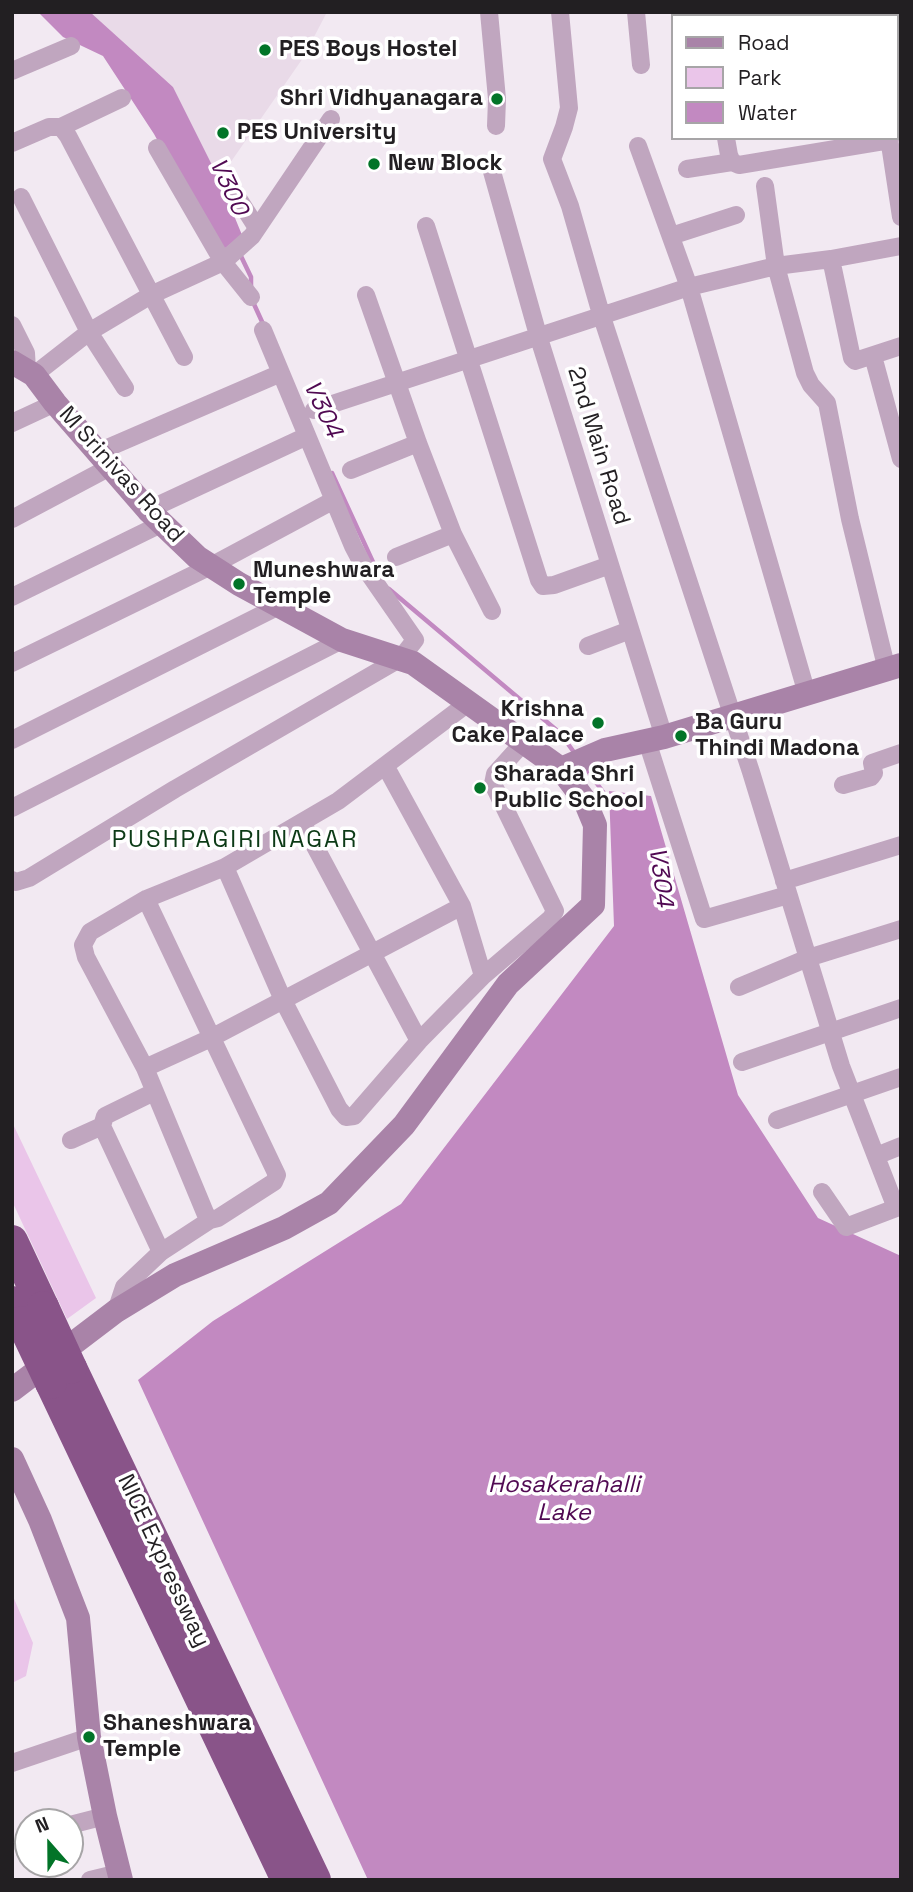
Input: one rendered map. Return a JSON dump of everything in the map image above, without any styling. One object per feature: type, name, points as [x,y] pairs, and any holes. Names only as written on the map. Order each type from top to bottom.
[{"type":"highway","name":"NICE Expressway","points":[[12,1241],[26,1310],[316,1880]]},
{"type":"highway","name":"NICE Expressway","points":[[61,1375],[287,1880]]},
{"type":"street","points":[[489,12],[497,99],[496,126]]},
{"type":"street","points":[[560,12],[569,107],[552,159],[570,206],[601,314],[732,716],[841,1066],[898,1207],[846,1227],[822,1192]]},
{"type":"street","points":[[636,12],[641,65]]},
{"type":"street","points":[[12,71],[71,46]]},
{"type":"street","points":[[12,143],[49,127],[61,127],[121,98]]},
{"type":"street","points":[[24,369],[152,295],[223,262],[254,232],[331,118]]},
{"type":"street","points":[[61,127],[184,357]]},
{"type":"street","points":[[726,140],[732,162]]},
{"type":"street","points":[[687,169],[732,162],[739,164],[884,140]]},
{"type":"street","points":[[890,140],[897,170],[901,217]]},
{"type":"street","points":[[639,146],[689,287],[807,694]]},
{"type":"street","points":[[157,148],[223,262],[251,297]]},
{"type":"street","name":"2nd Main Road","points":[[491,168],[538,335],[630,630],[655,739],[704,919],[786,888]]},
{"type":"street","points":[[567,766],[605,750],[655,739],[894,667],[850,519],[827,403],[811,386],[805,373],[776,266],[765,186]]},
{"type":"street","points":[[236,195],[254,232]]},
{"type":"street","points":[[21,197],[89,332],[125,388]]},
{"type":"street","points":[[671,236],[736,215]]},
{"type":"street","points":[[426,226],[539,580],[544,586],[554,585],[610,565]]},
{"type":"street","points":[[314,410],[689,287],[776,266],[901,246]]},
{"type":"street","points":[[831,259],[852,358],[855,361],[901,346]]},
{"type":"street","points":[[366,295],[453,534],[492,611]]},
{"type":"street","points":[[12,325],[26,354],[24,369]]},
{"type":"street","points":[[12,880],[16,882],[29,878],[174,789],[401,658],[415,640],[363,565],[263,330]]},
{"type":"street","points":[[873,356],[901,459]]},
{"type":"street","name":"M Srinivas Road","points":[[12,1390],[117,1311],[175,1275],[284,1228],[329,1203],[404,1125],[508,984],[593,905],[595,825],[567,766],[523,743],[413,663],[342,640],[197,557],[154,517],[24,369]]},
{"type":"street","points":[[12,519],[104,460],[281,373]]},
{"type":"street","points":[[12,423],[55,402]]},
{"type":"street","points":[[12,597],[154,517],[307,436]]},
{"type":"street","points":[[351,470],[418,443]]},
{"type":"street","points":[[12,663],[211,566],[334,500]]},
{"type":"street","points":[[397,556],[453,534]]},
{"type":"street","points":[[12,740],[279,606]]},
{"type":"street","points":[[588,646],[630,630]]},
{"type":"street","points":[[12,808],[342,640]]},
{"type":"street","points":[[210,1220],[145,1068],[86,957],[83,945],[90,932],[146,899],[225,867],[338,801],[468,703]]},
{"type":"street","points":[[225,867],[283,1000],[339,1110],[346,1117],[354,1116],[419,1041],[484,976],[551,918],[555,911],[493,784],[495,774],[523,743]]},
{"type":"street","points":[[843,785],[871,777],[872,763],[901,753]]},
{"type":"street","points":[[386,767],[461,906],[484,976]]},
{"type":"street","points":[[302,822],[419,1041]]},
{"type":"street","points":[[786,888],[901,845]]},
{"type":"street","points":[[117,1311],[124,1287],[161,1252],[274,1182],[277,1175],[146,899]]},
{"type":"street","points":[[145,1068],[211,1038],[461,906]]},
{"type":"street","points":[[739,987],[808,958],[901,929]]},
{"type":"street","points":[[742,1062],[901,1008]]},
{"type":"street","points":[[777,1119],[901,1077]]},
{"type":"street","points":[[153,1092],[105,1116],[102,1126],[161,1252]]},
{"type":"street","points":[[71,1140],[102,1126]]},
{"type":"street","points":[[876,1156],[901,1146]]},
{"type":"street","points":[[13,1463],[40,1520],[78,1618],[89,1737],[120,1876],[90,1880]]},
{"type":"street","points":[[12,1763],[89,1737]]},
{"type":"street","points":[[84,1821],[105,1816]]},
{"type":"shaded area","name":"PES University","points":[[90,12],[327,12],[303,58],[219,179],[173,87]]},
{"type":"green space","points":[[12,1122],[96,1298],[67,1319],[12,1201]]},
{"type":"green space","points":[[12,1594],[33,1643],[26,1676],[12,1683]]},
{"type":"water","points":[[38,12],[90,12],[173,87],[219,179],[242,235],[219,253],[154,134],[103,56],[63,37]]},
{"type":"water","name":"Hosakerahalli Lake","points":[[609,791],[651,796],[738,1095],[818,1218],[901,1256],[901,1880],[368,1880],[138,1380],[213,1321],[401,1204],[614,926]]},
{"type":"waterway","name":"V300","points":[[239,252],[251,277],[251,286]]},
{"type":"waterway","name":"V304","points":[[253,302],[264,326]]},
{"type":"waterway","name":"V304","points":[[332,473],[378,573]]},
{"type":"waterway","name":"V304","points":[[389,589],[560,733],[576,755]]},
{"type":"waterway","name":"V304","points":[[585,767],[611,803]]},
{"type":"place","name":"PES Boys Hostel","points":[[265,50]]},
{"type":"place","name":"Shri Vidhyanagara","points":[[497,99]]},
{"type":"place","name":"PES University","points":[[223,133]]},
{"type":"place","name":"New Block","points":[[374,164]]},
{"type":"place","name":"Muneshwara Temple","points":[[239,584]]},
{"type":"place","name":"Krishna Cake Palace","points":[[598,723]]},
{"type":"place","name":"Ba Guru Thindi Madona","points":[[681,736]]},
{"type":"place","name":"Sharada Shri Public School","points":[[480,788]]},
{"type":"place","name":"Shaneshwara Temple","points":[[89,1737]]},
{"type":"district","name":"PUSHPAGIRI NAGAR","points":[[235,840]]}]
